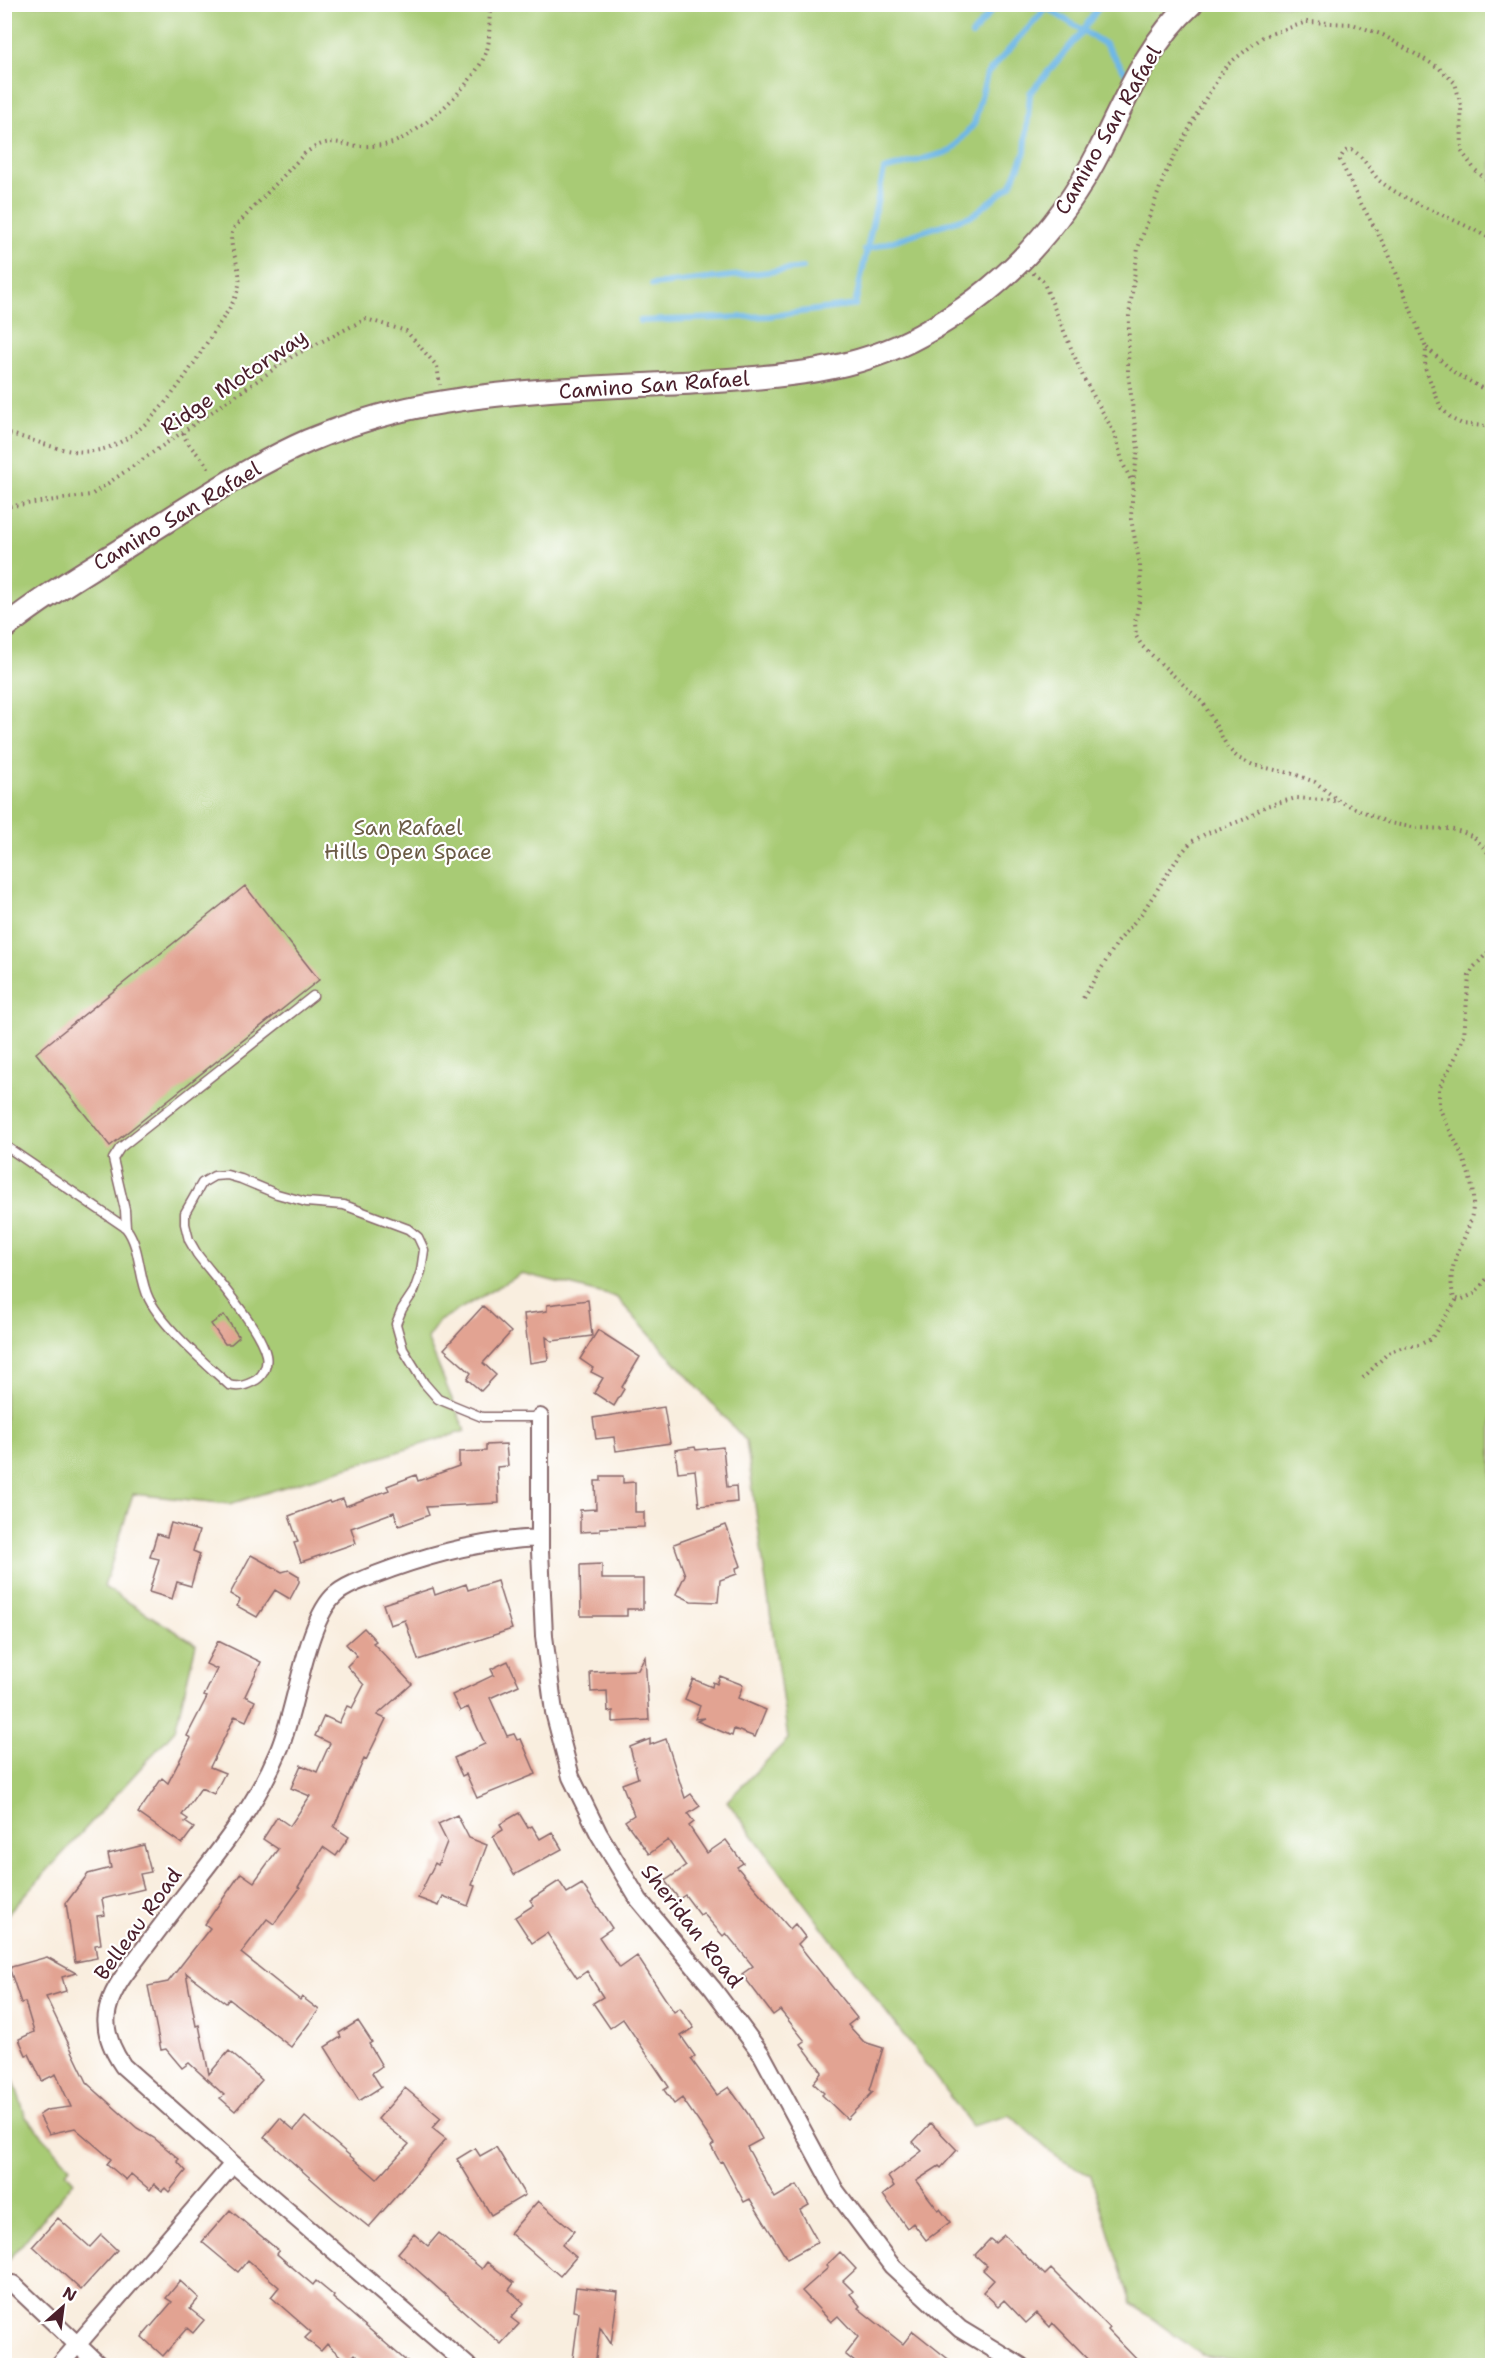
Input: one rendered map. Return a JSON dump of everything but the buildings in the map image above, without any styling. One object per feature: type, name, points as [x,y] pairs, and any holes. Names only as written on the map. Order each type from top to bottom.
[{"type":"street","name":"Camino San Rafael","points":[[4,628],[63,586],[264,463],[308,441],[377,417],[443,402],[513,394],[786,376],[822,370],[878,355],[917,338],[951,318],[987,292],[1019,264],[1059,218],[1074,195],[1149,54],[1166,30],[1191,4]]},
{"type":"street","name":"Sheridan Road","points":[[540,1417],[540,1538],[544,1636],[554,1712],[571,1777],[598,1834],[639,1900],[713,1989],[762,2055],[835,2190],[892,2266],[960,2329],[1021,2366]]},
{"type":"street","name":"Belleau Road","points":[[468,2366],[232,2164],[123,2067],[112,2050],[106,2032],[108,2007],[114,1989],[227,1843],[245,1816],[279,1750],[314,1629],[334,1595],[346,1587],[393,1568],[470,1545],[505,1539],[540,1538]]},
{"type":"street","points":[[60,2366],[232,2164]]},
{"type":"street","points":[[13,2284],[100,2366]]},
{"type":"lane","points":[[313,996],[120,1148],[113,1159],[125,1210],[126,1228],[133,1241],[149,1298],[156,1309],[208,1365],[229,1384],[239,1387],[261,1376],[267,1357],[256,1333],[189,1240],[185,1214],[202,1183],[214,1176],[227,1175],[277,1194],[306,1202],[344,1205],[408,1229],[418,1238],[424,1250],[421,1271],[414,1291],[402,1309],[396,1324],[404,1349],[424,1383],[438,1399],[482,1417],[540,1417]]},
{"type":"lane","points":[[4,1145],[126,1228]]},
{"type":"path","name":"Ridge Motorway","points":[[4,433],[54,448],[76,452],[95,451],[130,435],[152,416],[182,382],[237,294],[240,272],[231,241],[234,228],[304,154],[317,145],[327,141],[368,146],[392,143],[429,121],[475,72],[483,58],[488,45],[491,4]]},
{"type":"path","points":[[1492,184],[1475,170],[1462,152],[1461,105],[1455,83],[1439,68],[1383,35],[1352,24],[1308,22],[1264,36],[1226,66],[1201,106],[1165,174],[1138,248],[1129,327],[1128,372],[1138,449],[1131,519],[1140,565],[1141,592],[1135,622],[1136,636],[1142,646],[1204,704],[1228,748],[1238,758],[1253,765],[1294,774],[1315,782],[1339,801],[1389,823],[1462,832],[1474,837],[1492,857]]},
{"type":"path","points":[[1492,240],[1468,226],[1403,196],[1378,181],[1360,156],[1352,150],[1342,155],[1340,160],[1388,252],[1426,348],[1425,368],[1440,408],[1452,419],[1462,424],[1485,426],[1492,421]]},
{"type":"path","points":[[1019,264],[1043,281],[1084,379],[1115,434],[1123,464],[1133,484]]},
{"type":"path","name":"Ridge Motorway","points":[[4,507],[91,495],[293,356],[366,320],[406,332],[422,347],[436,366],[443,402]]},
{"type":"path","points":[[1426,348],[1455,373],[1492,394]]},
{"type":"path","points":[[183,433],[186,441],[204,459],[219,489]]},
{"type":"path","points":[[1083,998],[1117,943],[1142,913],[1179,855],[1191,842],[1205,834],[1245,819],[1266,806],[1296,798],[1339,801]]},
{"type":"path","points":[[1492,948],[1468,976],[1464,1035],[1439,1088],[1439,1107],[1471,1178],[1473,1191],[1473,1208],[1453,1267],[1451,1286],[1454,1298],[1460,1300],[1474,1294],[1492,1273]]},
{"type":"path","points":[[1363,1378],[1388,1353],[1403,1347],[1419,1345],[1431,1339],[1457,1299]]},
{"type":"green space","name":"San Rafael Hills Open Space","points":[[5,5],[1492,5],[1492,2365],[1261,2366],[1202,2355],[1131,2303],[1091,2176],[1056,2157],[1010,2115],[972,2126],[727,1801],[788,1739],[746,1441],[616,1297],[522,1273],[439,1321],[427,1338],[465,1431],[230,1504],[133,1494],[104,1587],[196,1644],[175,1730],[5,1917]]},
{"type":"green space","points":[[5,2055],[26,2117],[70,2167],[66,2172],[74,2181],[5,2265]]},
{"type":"waterway","points":[[972,35],[997,4]]},
{"type":"waterway","points":[[1040,4],[1105,44],[1130,79]]},
{"type":"waterway","points":[[640,321],[769,316],[855,305],[884,170],[951,151],[974,124],[987,74],[1050,4]]},
{"type":"waterway","points":[[865,250],[973,215],[1011,185],[1025,152],[1030,93],[1081,33],[1101,4]]},
{"type":"waterway","points":[[652,285],[803,268]]}]
